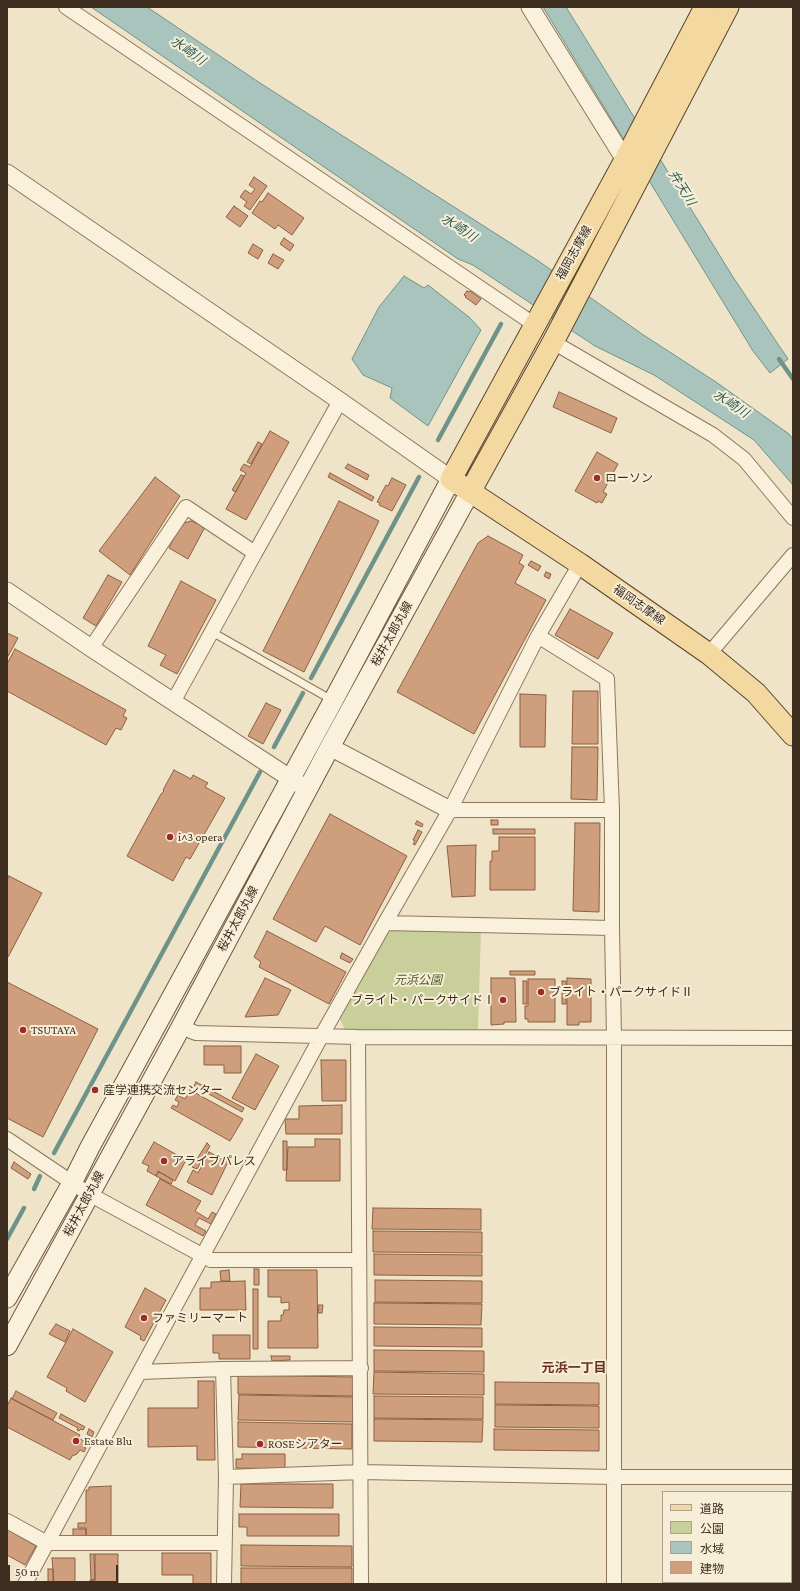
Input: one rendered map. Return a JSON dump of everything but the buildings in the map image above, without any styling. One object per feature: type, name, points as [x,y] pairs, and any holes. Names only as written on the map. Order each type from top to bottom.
[{"type":"main road","name":"福岡志摩線","points":[[705,7],[627,157],[452,480],[580,564],[709,654],[756,693],[793,735]]},
{"type":"main road","name":"福岡志摩線","points":[[470,492],[660,139],[728,7]]},
{"type":"main road","name":"桜井太郎丸線","points":[[7,1298],[11,1278],[72,1183],[452,480]]},
{"type":"main road","name":"桜井太郎丸線","points":[[7,1346],[181,1027],[307,789],[470,492]]},
{"type":"street","points":[[66,7],[536,323]]},
{"type":"street","points":[[530,7],[627,157]]},
{"type":"street","points":[[7,173],[340,401],[452,480]]},
{"type":"street","points":[[555,336],[713,435],[744,459],[793,518]]},
{"type":"street","points":[[173,702],[340,401]]},
{"type":"street","points":[[91,648],[186,507],[255,552]]},
{"type":"street","points":[[709,654],[793,555]]},
{"type":"street","points":[[25,1584],[322,1036],[450,810],[538,636],[580,564]]},
{"type":"street","points":[[7,591],[91,648],[307,789]]},
{"type":"street","points":[[538,636],[607,679],[612,810],[614,1037],[614,1584]]},
{"type":"street","points":[[330,747],[450,810],[612,810]]},
{"type":"street","points":[[385,923],[612,928]]},
{"type":"street","points":[[181,1027],[196,1033],[358,1037],[793,1038]]},
{"type":"street","points":[[358,1037],[361,1584]]},
{"type":"street","points":[[7,1139],[89,1194],[211,1260],[359,1260]]},
{"type":"street","points":[[140,1372],[222,1369],[361,1368]]},
{"type":"street","points":[[222,1369],[226,1477],[224,1584]]},
{"type":"street","points":[[226,1477],[361,1472],[614,1478],[793,1477]]},
{"type":"street","points":[[7,1522],[47,1543],[224,1543]]},
{"type":"lane","points":[[212,632],[333,701]]},
{"type":"green space","name":"元浜公園","points":[[481,929],[478,1029],[345,1030],[340,1019],[387,931]]},
{"type":"water","name":"水崎川","points":[[91,7],[147,7],[260,83],[537,260],[642,334],[716,382],[789,434],[793,439],[793,485],[754,440],[654,375],[595,346],[473,265],[458,259]]},
{"type":"water","points":[[543,7],[566,7],[733,277],[788,359],[770,373],[753,351]]},
{"type":"water","points":[[404,276],[424,288],[428,285],[469,317],[481,330],[428,426],[390,398],[392,388],[363,375],[352,359],[379,307]]},
{"type":"waterway","points":[[438,440],[501,324]]},
{"type":"waterway","name":"弁天川","points":[[779,359],[793,379]]},
{"type":"waterway","points":[[311,678],[419,477]]},
{"type":"waterway","points":[[274,747],[303,693]]},
{"type":"waterway","points":[[54,1153],[260,772]]},
{"type":"waterway","points":[[34,1189],[40,1176]]},
{"type":"waterway","points":[[7,1239],[24,1208]]},
{"type":"place","name":"ローソン","points":[[597,478]]},
{"type":"place","name":"i^3 opera","points":[[170,837]]},
{"type":"place","name":"ブライト・パークサイドⅡ","points":[[541,992]]},
{"type":"place","name":"ブライト・パークサイドⅠ","points":[[503,1000]]},
{"type":"place","name":"TSUTAYA","points":[[23,1030]]},
{"type":"place","name":"産学連携交流センター","points":[[95,1090]]},
{"type":"place","name":"アライブパレス","points":[[164,1161]]},
{"type":"place","name":"ファミリーマート","points":[[144,1318]]},
{"type":"place","name":"Estate Blu","points":[[76,1441]]},
{"type":"place","name":"ROSEシアター","points":[[260,1444]]},
{"type":"district","name":"元浜一丁目","points":[[574,1368]]}]
